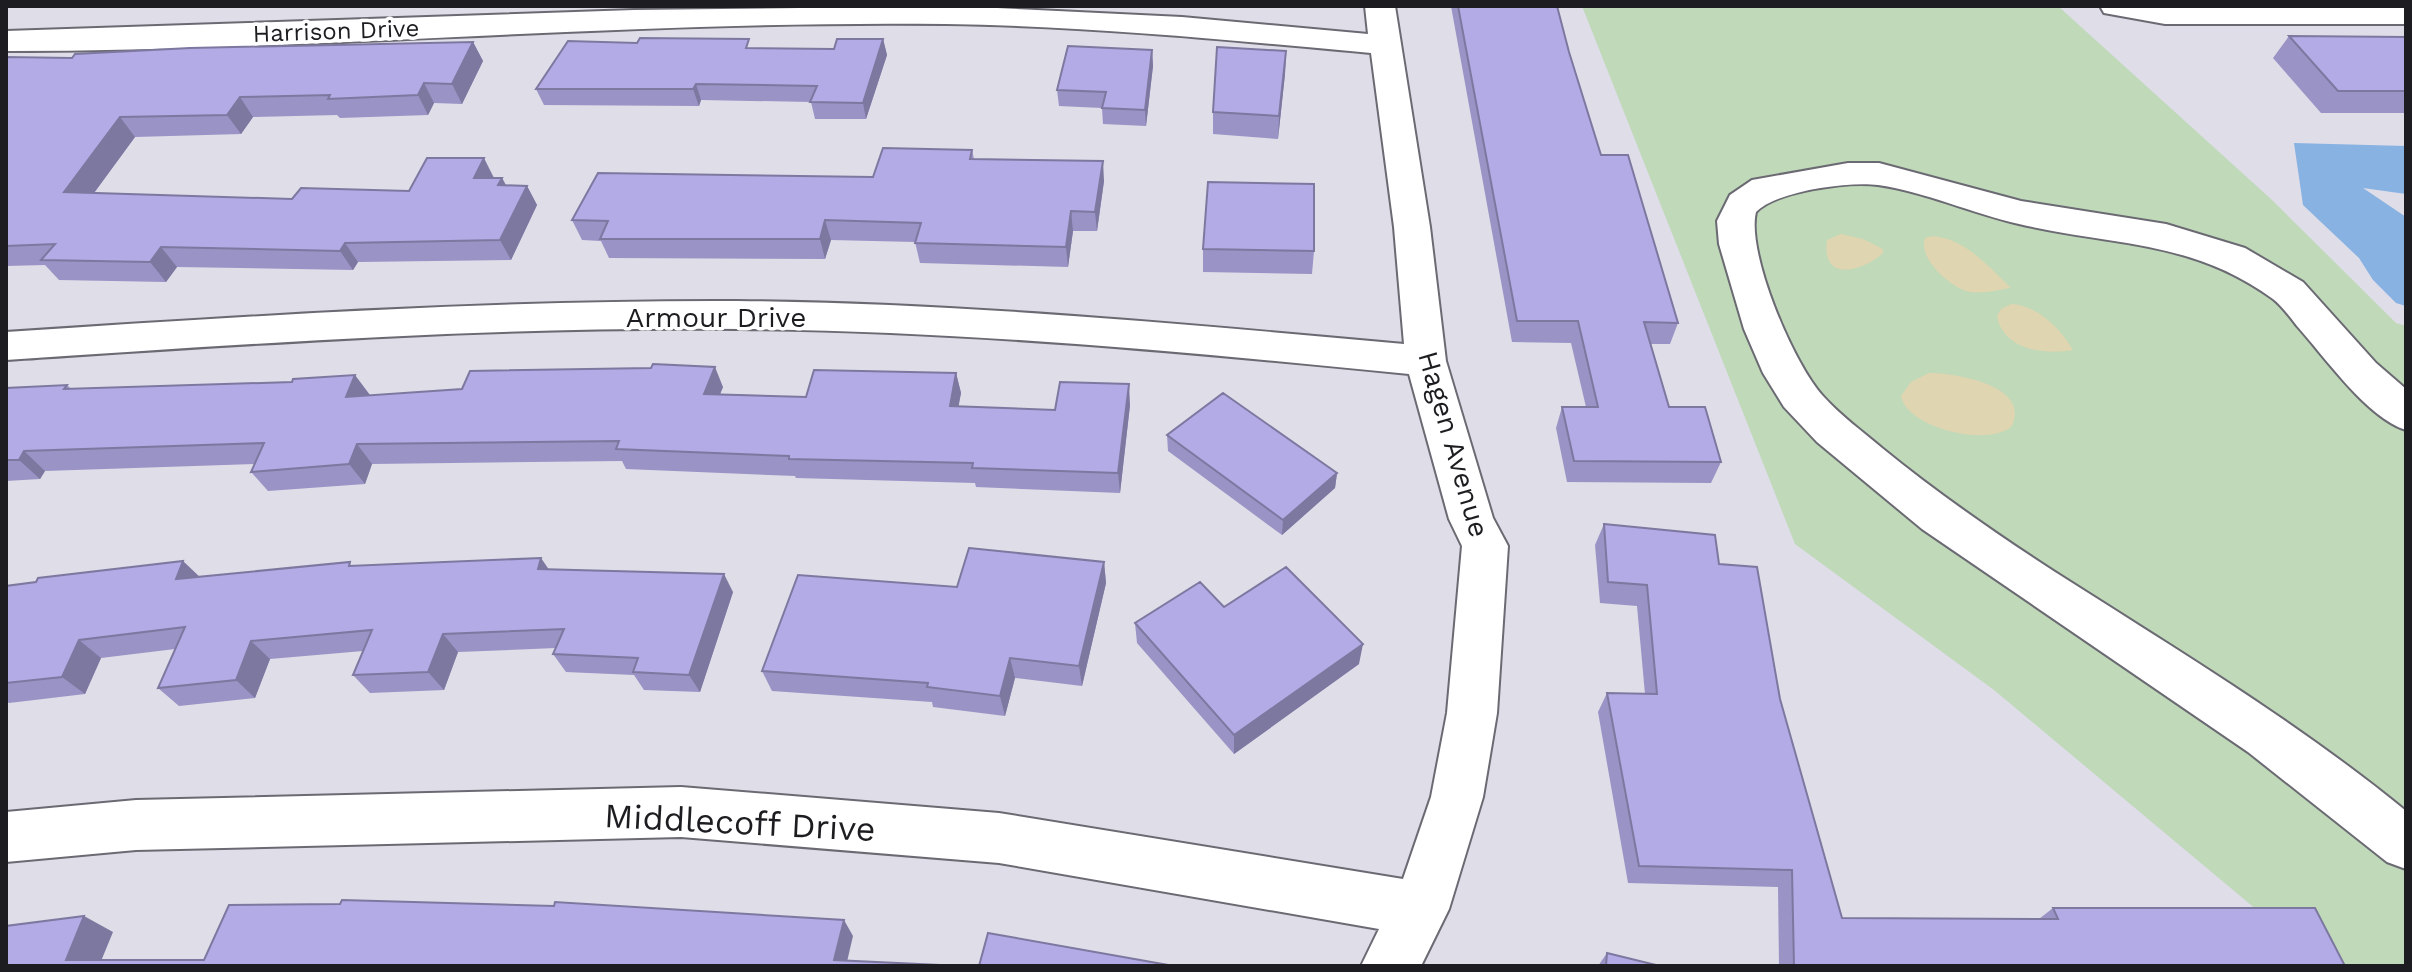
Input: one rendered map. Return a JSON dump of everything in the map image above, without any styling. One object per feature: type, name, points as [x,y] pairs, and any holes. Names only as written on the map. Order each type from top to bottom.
[{"type":"street","points":[[2116,7],[2165,15],[2406,15]]},
{"type":"street","name":"Harrison Drive","points":[[6,41],[634,19],[947,15],[1182,26],[1382,25]]},
{"type":"street","name":"Hagen Avenue","points":[[1382,25],[1412,227],[1426,361],[1471,519],[1485,546],[1472,713],[1457,797],[1421,909],[1390,966]]},
{"type":"street","points":[[2406,414],[2362,373],[2289,291],[2252,268],[2211,250],[2166,236],[2021,213],[1879,174],[1848,174],[1765,188],[1753,193],[1739,206],[1735,235],[1779,365],[1793,389],[1827,426],[1896,486],[1948,525],[2254,727],[2350,797],[2406,844]]},
{"type":"street","name":"Armour Drive","points":[[6,346],[481,318],[742,315],[1052,328],[1426,361]]},
{"type":"street","name":"Middlecoff Drive","points":[[6,837],[136,825],[681,812],[999,838],[1421,909]]},
{"type":"green space","points":[[1582,6],[2058,6],[2272,200],[2396,323],[2406,326],[2406,966],[2324,966],[1994,690],[1795,544]]},
{"type":"sand","points":[[1841,234],[1863,239],[1883,249],[1883,253],[1854,269],[1837,268],[1830,263],[1827,240]]},
{"type":"sand","points":[[1932,236],[1966,248],[2011,288],[1971,292],[1951,283],[1936,270],[1926,254],[1925,238]]},
{"type":"sand","points":[[2011,304],[2039,313],[2062,334],[2073,350],[2050,352],[2016,343],[2007,336],[1997,316],[2001,309]]},
{"type":"sand","points":[[1929,373],[1973,379],[2002,392],[2011,401],[2015,413],[2011,427],[2000,433],[1967,434],[1949,431],[1917,417],[1906,407],[1901,396],[1911,382]]},
{"type":"water","points":[[2294,143],[2406,146],[2406,194],[2363,188],[2406,217],[2406,306],[2396,303],[2373,280],[2359,258],[2303,205]]},
{"type":"building","points":[[1458,6],[1557,6],[1601,155],[1628,155],[1678,323],[1644,322],[1669,407],[1705,407],[1721,462],[1574,461],[1562,407],[1598,407],[1578,321],[1517,321]]},
{"type":"building","points":[[2289,36],[2406,37],[2406,91],[2338,91]]},
{"type":"building","points":[[640,38],[749,39],[746,48],[834,49],[837,39],[883,39],[863,103],[810,102],[817,86],[696,84],[693,89],[536,89],[568,41],[637,43]]},
{"type":"building","points":[[473,42],[452,84],[424,83],[418,95],[328,99],[330,95],[240,97],[227,115],[120,117],[64,192],[292,199],[301,188],[409,191],[427,158],[484,158],[474,178],[502,178],[498,185],[527,186],[500,240],[345,243],[340,251],[161,247],[150,262],[41,260],[55,244],[6,246],[6,57],[72,58],[75,54],[190,48]]},
{"type":"building","points":[[1068,46],[1152,50],[1145,110],[1102,108],[1106,92],[1057,90]]},
{"type":"building","points":[[1217,47],[1286,51],[1279,116],[1213,112]]},
{"type":"building","points":[[883,148],[972,150],[970,159],[1103,161],[1095,212],[1071,211],[1066,247],[915,243],[921,223],[825,220],[820,239],[600,239],[608,221],[572,220],[598,173],[873,177]]},
{"type":"building","points":[[1208,182],[1314,184],[1314,251],[1203,249]]},
{"type":"building","points":[[653,364],[715,367],[704,394],[806,397],[814,370],[956,373],[950,406],[1055,410],[1060,382],[1129,384],[1118,473],[972,468],[973,463],[789,459],[789,456],[616,449],[619,441],[357,444],[349,464],[251,472],[264,443],[24,451],[19,460],[6,460],[6,388],[292,382],[293,379],[355,375],[346,397],[462,389],[470,371],[651,368]]},
{"type":"building","points":[[1223,393],[1337,473],[1283,520],[1167,435]]},
{"type":"building","points":[[1604,524],[1715,535],[1719,564],[1757,567],[1780,699],[1842,918],[2058,919],[2053,908],[2315,908],[2345,966],[1794,966],[1792,870],[1639,866],[1607,693],[1657,694],[1647,585],[1608,582]]},
{"type":"building","points":[[969,548],[1104,562],[1079,666],[1010,658],[1000,696],[927,687],[928,683],[762,671],[798,575],[957,587]]},
{"type":"building","points":[[541,558],[538,569],[724,574],[689,675],[633,672],[638,658],[553,654],[564,629],[443,634],[428,672],[353,675],[372,630],[251,641],[236,680],[158,688],[185,627],[79,640],[62,677],[6,683],[6,586],[36,582],[38,578],[183,561],[176,579],[350,562],[349,566]]},
{"type":"building","points":[[1286,567],[1363,644],[1234,735],[1135,623],[1200,582],[1224,607]]},
{"type":"building","points":[[342,900],[554,906],[555,902],[844,920],[834,960],[962,966],[6,966],[6,926],[84,916],[66,960],[204,960],[229,905],[340,904]]},
{"type":"building","points":[[988,933],[1174,966],[979,966]]},
{"type":"building","points":[[1607,953],[1660,966],[1606,966]]}]
